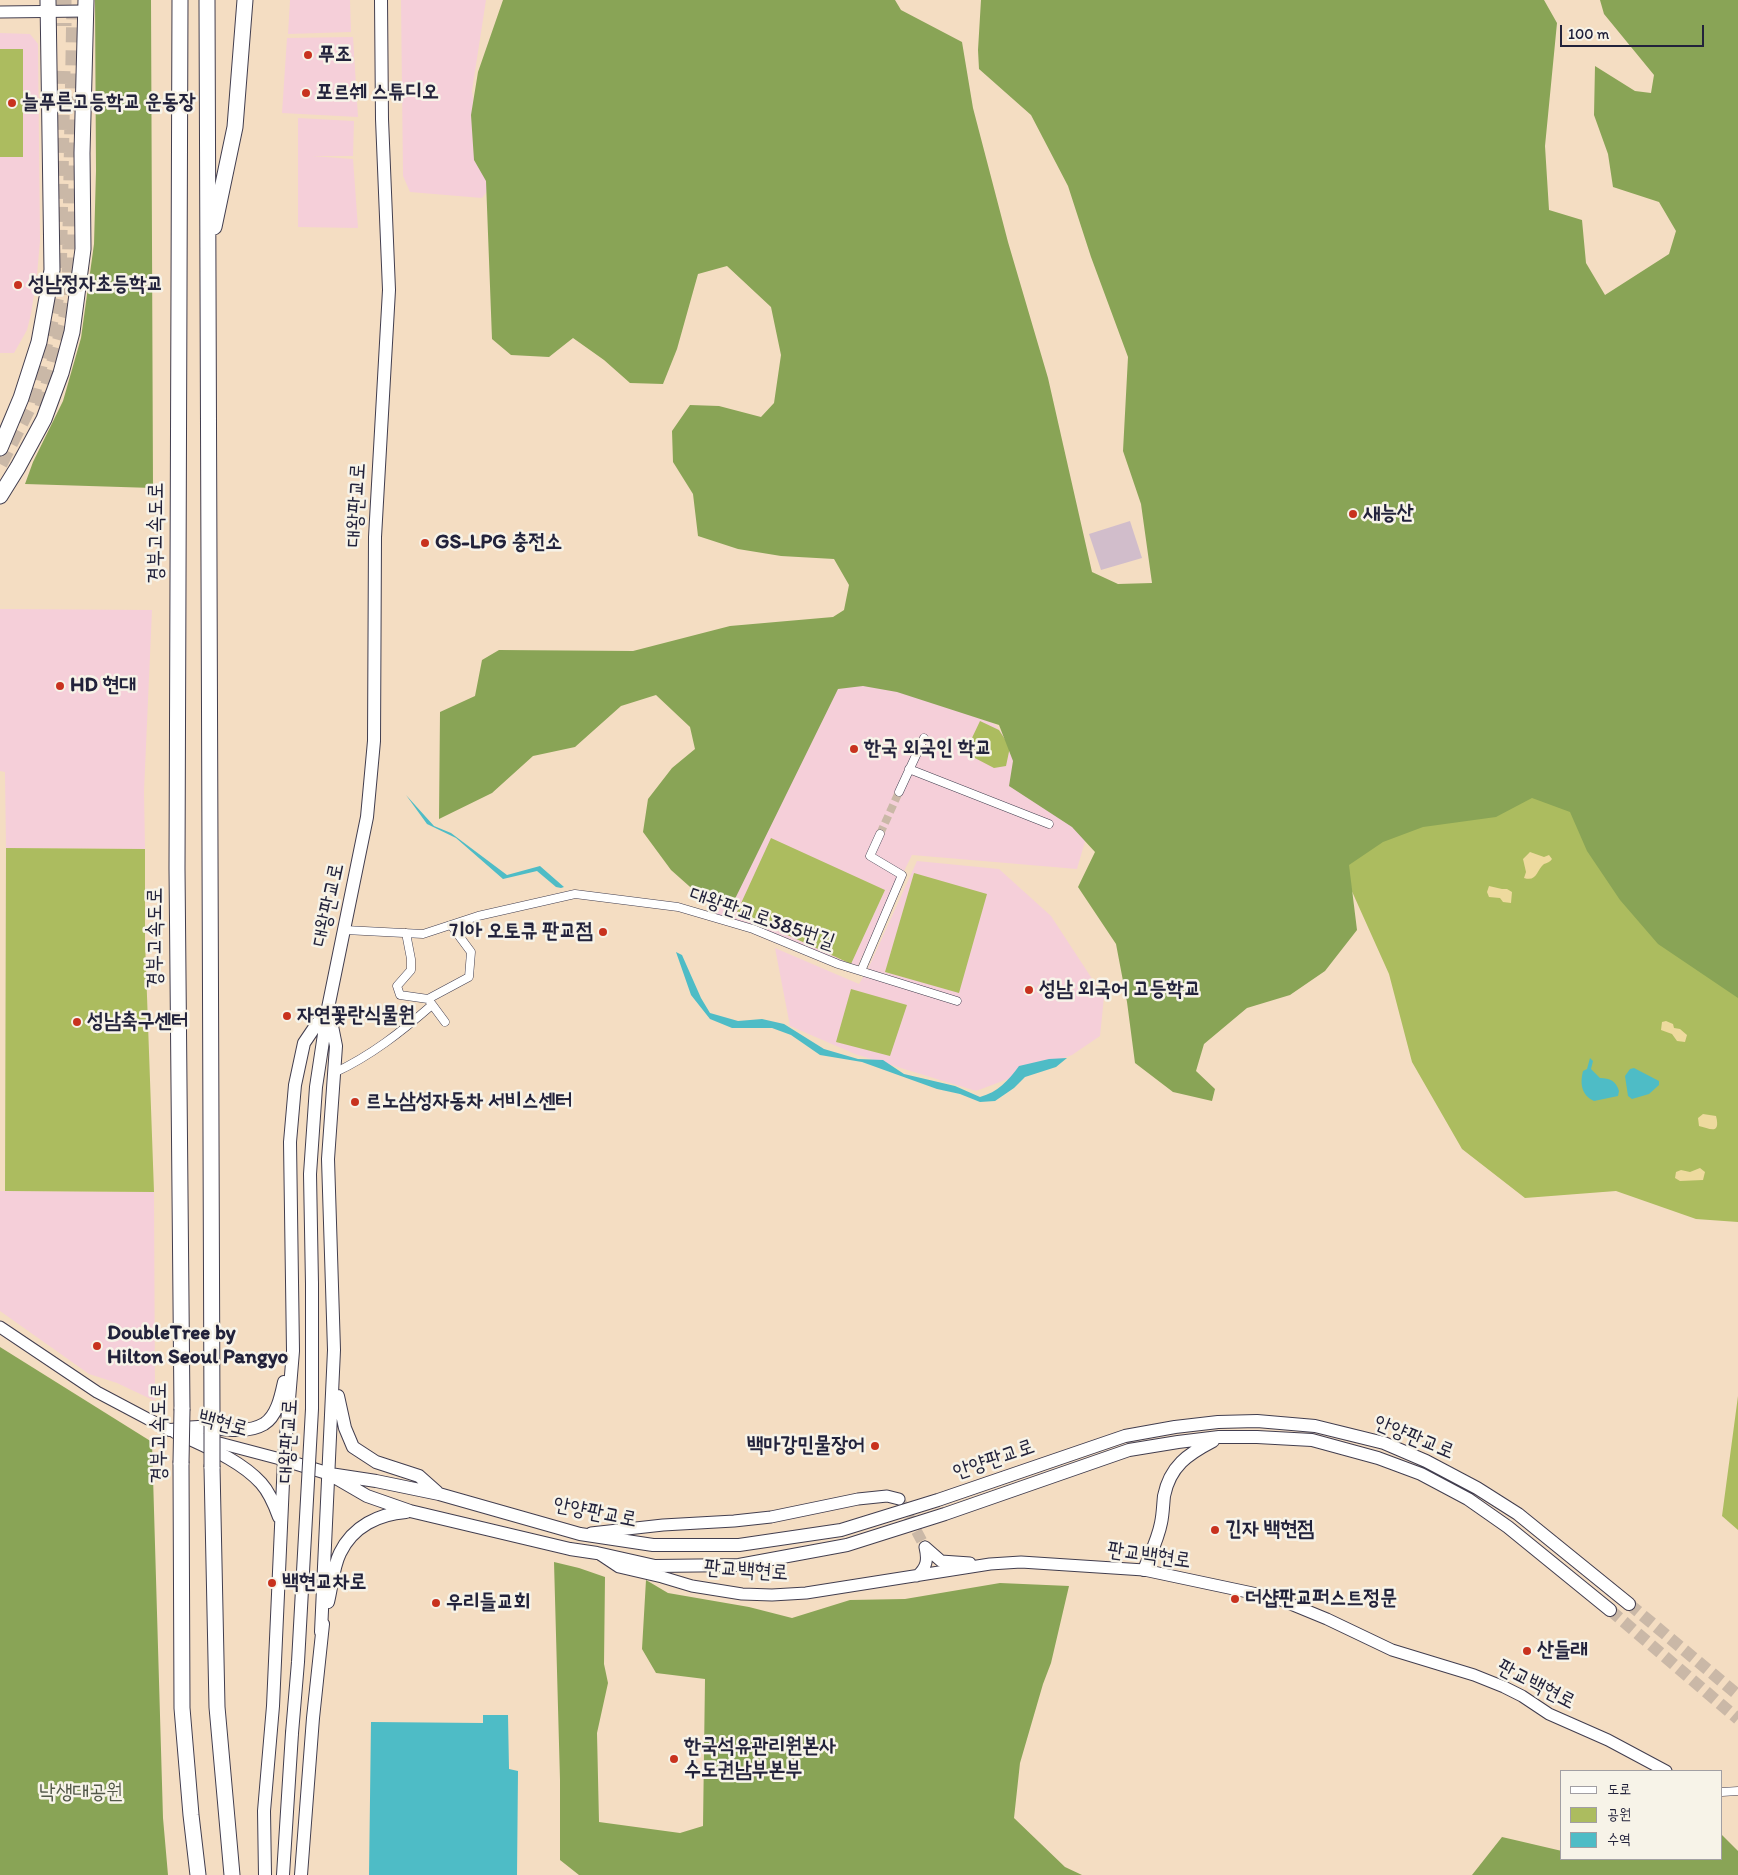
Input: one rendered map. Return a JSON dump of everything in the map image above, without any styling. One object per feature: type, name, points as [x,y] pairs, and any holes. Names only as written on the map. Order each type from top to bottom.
[{"type":"highway","name":"경부고속도로","points":[[180,0],[177,868],[182,1409],[182,1708],[198,1875]]},
{"type":"highway","points":[[207,0],[212,1467],[217,1707],[232,1875]]},
{"type":"highway","points":[[208,258],[235,127],[245,0]]},
{"type":"highway","points":[[0,448],[21,398],[39,342],[52,270],[48,6]]},
{"type":"highway","points":[[0,496],[18,468],[44,420],[61,373],[72,332],[83,249],[82,153],[86,6]]},
{"type":"main road","name":"대왕판교로","points":[[283,1875],[298,1662],[312,1409],[311,1141],[316,1086],[328,1008],[366,817],[374,742],[375,537],[389,290],[382,119],[381,0]]},
{"type":"main road","name":"대왕판교로","points":[[321,1632],[330,1474],[334,1350],[328,1159],[336,1046],[328,1008]]},
{"type":"main road","name":"대왕판교로","points":[[265,1875],[264,1811],[273,1706],[284,1460],[293,1351],[290,1142],[295,1085],[304,1043],[328,1008]]},
{"type":"main road","points":[[334,1350],[339,1403],[345,1428],[353,1447],[376,1462],[419,1476],[439,1494]]},
{"type":"main road","points":[[170,1430],[195,1427],[245,1430],[264,1424],[273,1415],[281,1396],[293,1351]]},
{"type":"main road","name":"안양판교로","points":[[284,1460],[330,1474],[376,1480],[439,1494],[580,1534],[653,1545],[739,1545],[841,1530],[938,1500],[1125,1436],[1218,1422],[1256,1421],[1315,1426],[1384,1443],[1426,1461],[1477,1488],[1518,1514],[1629,1604]]},
{"type":"main road","points":[[170,1430],[223,1455],[262,1484],[273,1501],[281,1523]]},
{"type":"main road","points":[[1144,1570],[1162,1522],[1164,1496],[1169,1479],[1180,1462],[1219,1437]]},
{"type":"main road","name":"안양판교로","points":[[330,1474],[367,1496],[410,1511],[570,1550],[597,1552],[655,1566],[738,1565],[837,1547],[945,1514],[1129,1450],[1219,1437],[1312,1440],[1378,1458],[1421,1474],[1468,1499],[1508,1527],[1610,1610]]},
{"type":"main road","points":[[301,1875],[321,1632],[340,1554],[352,1535],[368,1522],[389,1513],[410,1511]]},
{"type":"street","points":[[0,12],[48,6],[86,6]]},
{"type":"street","points":[[899,792],[924,738]]},
{"type":"street","points":[[910,769],[1049,824]]},
{"type":"street","points":[[861,971],[902,875],[870,856],[880,834]]},
{"type":"street","name":"대왕판교로385번길","points":[[345,930],[423,934],[478,916],[575,894],[678,907],[753,930],[838,964],[957,1002]]},
{"type":"street","points":[[334,1072],[361,1060],[409,1025],[430,1002],[469,977],[471,952],[451,925]]},
{"type":"street","points":[[406,933],[411,958],[411,970],[402,977],[397,986],[400,995],[430,1002],[445,1022]]},
{"type":"street","name":"백현로","points":[[0,1327],[97,1392],[170,1430],[284,1460]]},
{"type":"street","points":[[580,1534],[663,1524],[734,1521],[771,1517],[858,1499],[887,1496],[899,1499]]},
{"type":"street","points":[[917,1576],[924,1570],[926,1563],[925,1547],[941,1561],[990,1564]]},
{"type":"street","name":"판교백현로","points":[[597,1552],[619,1567],[692,1586],[742,1594],[772,1595],[806,1593],[990,1564],[1021,1562],[1144,1570],[1276,1598],[1327,1619],[1392,1650],[1474,1675],[1504,1687],[1522,1696],[1549,1714],[1608,1740],[1664,1770]]},
{"type":"street","points":[[1723,1792],[1738,1791]]},
{"type":"shaded area","points":[[290,0],[350,0],[351,32],[288,34]]},
{"type":"shaded area","points":[[401,0],[486,0],[472,91],[479,152],[493,184],[482,198],[410,192],[403,176]]},
{"type":"shaded area","points":[[0,33],[30,34],[38,44],[40,241],[31,314],[27,330],[14,353],[0,353]]},
{"type":"shaded area","points":[[353,37],[358,117],[282,113],[287,38]]},
{"type":"shaded area","points":[[298,118],[354,121],[353,156],[312,156],[353,159],[358,228],[298,227]]},
{"type":"shaded area","points":[[1130,521],[1142,558],[1101,570],[1089,534]]},
{"type":"shaded area","points":[[0,609],[152,610],[144,791],[145,849],[6,848],[5,772],[0,771]]},
{"type":"shaded area","points":[[831,655],[994,724],[1088,831],[1077,869],[912,855],[857,967],[711,917]]},
{"type":"shaded area","points":[[917,861],[999,869],[1051,916],[1104,997],[1100,1036],[1072,1055],[976,1091],[855,1054],[790,1026],[775,948],[859,984],[868,969]]},
{"type":"shaded area","points":[[0,1191],[154,1192],[155,1401],[117,1383],[89,1374],[0,1311]]},
{"type":"green space","points":[[95,0],[151,0],[153,488],[25,484],[33,462],[63,401],[81,338],[94,244],[96,171]]},
{"type":"green space","points":[[503,0],[895,0],[901,10],[962,42],[973,108],[1008,242],[1048,378],[1092,572],[1118,584],[1152,583],[1141,504],[1123,451],[1128,357],[1091,257],[1068,186],[1031,115],[979,69],[978,50],[981,0],[1544,0],[1557,23],[1545,146],[1549,210],[1582,220],[1586,263],[1605,295],[1669,254],[1676,231],[1659,202],[1613,187],[1608,154],[1594,115],[1595,66],[1635,91],[1651,93],[1654,75],[1604,14],[1600,0],[1738,0],[1738,998],[1658,944],[1620,900],[1587,851],[1570,812],[1532,798],[1496,817],[1423,827],[1383,842],[1349,865],[1357,930],[1325,971],[1290,995],[1247,1008],[1204,1044],[1196,1071],[1215,1089],[1212,1101],[1173,1092],[1135,1063],[1127,1002],[1116,944],[1078,887],[1095,852],[1072,827],[1009,786],[1013,761],[999,725],[897,692],[863,686],[838,689],[731,907],[698,894],[671,870],[643,832],[648,799],[672,768],[695,749],[690,727],[656,695],[621,706],[575,747],[533,756],[492,793],[439,819],[440,712],[475,696],[482,660],[499,650],[633,651],[730,626],[833,617],[844,610],[849,585],[834,559],[781,556],[738,549],[698,536],[693,494],[673,462],[672,431],[690,405],[719,406],[761,417],[774,403],[781,355],[771,307],[727,266],[698,274],[677,349],[663,384],[630,383],[604,360],[573,338],[549,357],[511,355],[492,339],[486,181],[474,160],[471,115],[478,72]]},
{"type":"green space","name":"늘푸른고등학교 운동장","points":[[0,49],[23,49],[23,157],[0,157]]},
{"type":"green space","points":[[980,721],[999,730],[1010,747],[1006,766],[994,768],[971,756],[971,740]]},
{"type":"green space","points":[[1502,753],[1566,803],[1738,969],[1738,1222],[1696,1219],[1616,1191],[1525,1198],[1462,1149],[1412,1062],[1389,974],[1337,858]]},
{"type":"green space","points":[[771,838],[885,890],[851,964],[737,912]]},
{"type":"green space","name":"성남축구센터","points":[[6,848],[145,849],[145,940],[154,1192],[5,1191]]},
{"type":"green space","points":[[914,873],[987,894],[959,993],[885,972]]},
{"type":"green space","points":[[851,989],[907,1005],[890,1056],[836,1042]]},
{"type":"green space","name":"낙생대공원","points":[[0,1347],[152,1442],[163,1818],[168,1875],[0,1875]]},
{"type":"green space","points":[[1738,1396],[1738,1530],[1722,1516]]},
{"type":"green space","points":[[554,1562],[605,1577],[604,1664],[608,1683],[597,1733],[599,1822],[680,1833],[703,1826],[705,1679],[656,1673],[642,1649],[646,1580],[668,1593],[749,1607],[792,1618],[850,1600],[905,1599],[1000,1583],[1069,1586],[1051,1663],[1020,1763],[1014,1818],[1065,1867],[1082,1875],[579,1875],[560,1860],[560,1780]]},
{"type":"green space","points":[[1723,1836],[1738,1851],[1738,1875],[1472,1875],[1502,1837],[1560,1851],[1560,1860],[1723,1860]]},
{"type":"sand","points":[[1530,852],[1544,857],[1549,855],[1552,859],[1541,867],[1534,877],[1528,879],[1524,878],[1526,872],[1523,859]]},
{"type":"sand","points":[[1489,886],[1507,889],[1512,892],[1511,903],[1503,902],[1500,898],[1489,897],[1487,892]]},
{"type":"sand","points":[[1666,1021],[1687,1035],[1685,1042],[1677,1041],[1672,1034],[1661,1030],[1662,1022]]},
{"type":"sand","points":[[1703,1114],[1716,1116],[1717,1126],[1715,1128],[1710,1129],[1699,1126],[1698,1118]]},
{"type":"sand","points":[[1700,1168],[1705,1172],[1703,1180],[1680,1181],[1675,1178],[1676,1172],[1681,1170],[1690,1172]]},
{"type":"water","points":[[406,795],[434,826],[451,833],[507,875],[540,866],[564,887],[556,887],[537,871],[503,879],[456,838],[427,824]]},
{"type":"water","points":[[676,952],[682,955],[701,998],[710,1013],[738,1021],[762,1019],[784,1024],[824,1049],[858,1059],[883,1060],[904,1074],[955,1086],[980,1097],[1002,1085],[1019,1066],[1049,1059],[1067,1058],[1056,1067],[1025,1077],[1014,1088],[995,1101],[980,1102],[862,1062],[820,1055],[791,1035],[772,1028],[732,1028],[710,1019],[691,995]]},
{"type":"water","points":[[1590,1058],[1593,1061],[1591,1069],[1600,1078],[1610,1079],[1614,1082],[1619,1091],[1618,1096],[1594,1101],[1586,1095],[1582,1088],[1582,1080],[1583,1071],[1587,1069]]},
{"type":"water","points":[[1634,1068],[1659,1081],[1659,1085],[1649,1094],[1632,1099],[1628,1096],[1625,1076],[1630,1069]]},
{"type":"water","points":[[483,1715],[508,1715],[509,1769],[518,1771],[517,1875],[369,1875],[371,1722],[483,1723]]},
{"type":"tunnel","points":[[64,0],[64,26]]},
{"type":"tunnel","points":[[42,407],[66,316],[69,289],[74,0]]},
{"type":"tunnel","points":[[0,464],[31,403],[59,288],[63,71]]},
{"type":"tunnel","points":[[880,834],[899,792]]},
{"type":"tunnel","points":[[901,1502],[925,1547]]},
{"type":"tunnel","points":[[1629,1604],[1738,1695]]},
{"type":"tunnel","points":[[1610,1610],[1738,1719]]},
{"type":"place","name":"푸조","points":[[308,55]]},
{"type":"place","name":"포르쉐 스튜디오","points":[[306,93]]},
{"type":"place","name":"늘푸른고등학교 운동장","points":[[12,103]]},
{"type":"place","name":"성남정자초등학교","points":[[18,285]]},
{"type":"place","name":"새능산","points":[[1353,514]]},
{"type":"place","name":"GS-LPG 충전소","points":[[425,543]]},
{"type":"place","name":"HD 현대","points":[[60,686]]},
{"type":"place","name":"한국 외국인 학교","points":[[854,749]]},
{"type":"place","name":"기아 오토큐 판교점","points":[[603,932]]},
{"type":"place","name":"성남 외국어 고등학교","points":[[1029,990]]},
{"type":"place","name":"자연꽃란식물원","points":[[287,1016]]},
{"type":"place","name":"성남축구센터","points":[[77,1022]]},
{"type":"place","name":"르노삼성자동차 서비스센터","points":[[355,1102]]},
{"type":"place","name":"DoubleTree by Hilton Seoul Pangyo","points":[[97,1346]]},
{"type":"place","name":"백마강민물장어","points":[[875,1446]]},
{"type":"place","name":"긴자 백현점","points":[[1215,1530]]},
{"type":"place","name":"백현교차로","points":[[272,1583]]},
{"type":"place","name":"더샵판교퍼스트정문","points":[[1235,1599]]},
{"type":"place","name":"우리들교회","points":[[436,1603]]},
{"type":"place","name":"산들래","points":[[1527,1651]]},
{"type":"place","name":"한국석유관리원본사 수도권남부본부","points":[[674,1759]]}]
